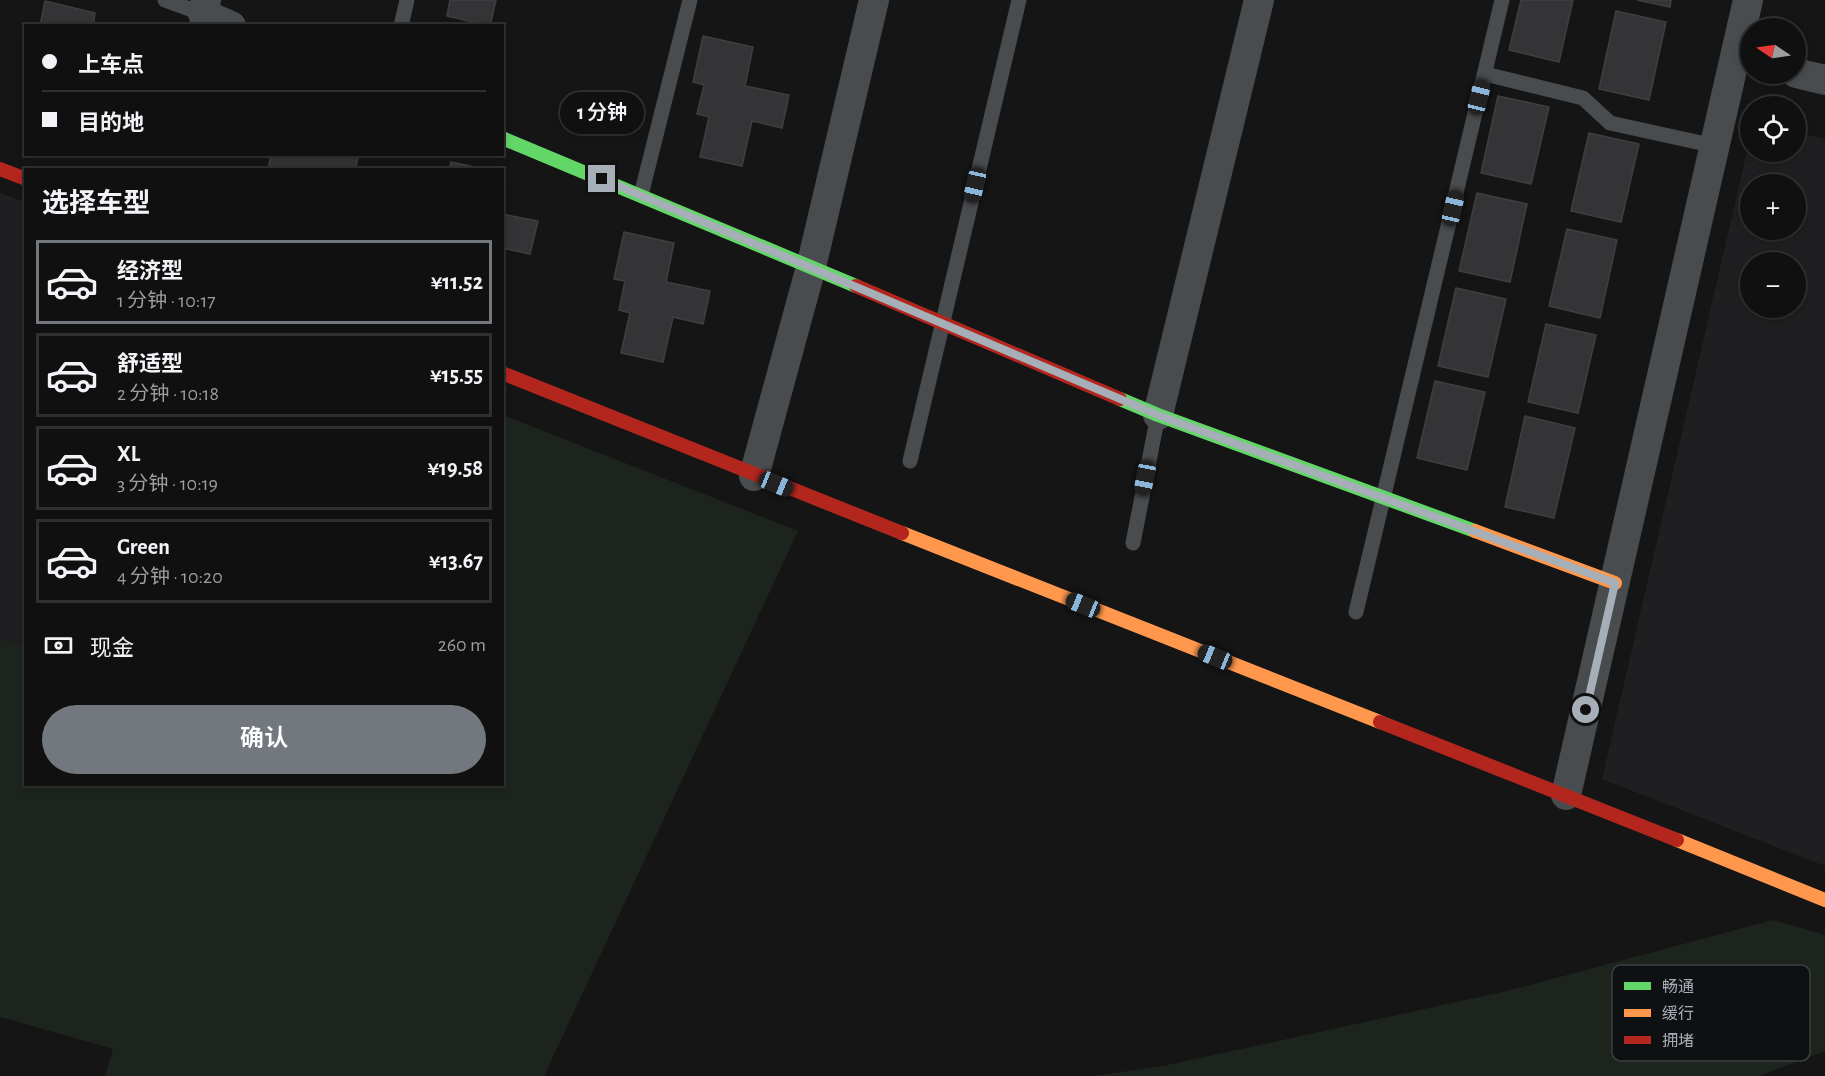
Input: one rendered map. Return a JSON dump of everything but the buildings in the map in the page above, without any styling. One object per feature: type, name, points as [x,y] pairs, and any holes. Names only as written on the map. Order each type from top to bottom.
[{"type":"street","points":[[754,476],[811,267],[874,0]]},
{"type":"street","points":[[1158,415],[1259,0]]},
{"type":"street","points":[[1746,18],[1748,0]]},
{"type":"street","points":[[204,7],[228,24]]},
{"type":"street","points":[[1566,795],[1715,146],[1740,69]]},
{"type":"street","points":[[1806,75],[1825,80]]},
{"type":"street","points":[[504,139],[1158,415],[1615,583]]},
{"type":"street","points":[[0,169],[24,178]]},
{"type":"street","points":[[504,374],[754,476],[1566,795],[1825,900]]},
{"type":"lane","points":[[165,0],[204,7]]},
{"type":"lane","points":[[401,24],[407,0]]},
{"type":"lane","points":[[641,195],[690,0]]},
{"type":"lane","points":[[910,461],[1019,0]]},
{"type":"lane","points":[[1356,612],[1502,0]]},
{"type":"lane","points":[[1485,74],[1583,98],[1610,123],[1715,146]]},
{"type":"lane","points":[[1132,543],[1158,415]]},
{"type":"shaded area","points":[[1806,134],[1825,139],[1825,866],[1602,779],[1740,181],[1740,240],[1806,240],[1806,174],[1742,174],[1744,162],[1806,162]]},
{"type":"shaded area","points":[[0,193],[24,202],[24,645],[0,639]]},
{"type":"shaded area","points":[[504,415],[798,531],[544,1076],[105,1076],[113,1049],[0,1017],[0,639],[24,645],[24,786],[504,786]]},
{"type":"shaded area","points":[[1773,920],[1825,935],[1825,1051],[1810,1057],[1810,965],[1612,965],[1612,1061],[1799,1061],[1759,1076],[1093,1076],[1163,1066],[1507,991]]},
{"type":"traffic: fast","points":[[504,139],[856,286]]},
{"type":"traffic: fast","points":[[1120,399],[1475,531]]},
{"type":"traffic: slow","points":[[1475,531],[1615,583]]},
{"type":"traffic: slow","points":[[902,533],[1380,722]]},
{"type":"traffic: slow","points":[[1677,840],[1825,900]]},
{"type":"traffic: jam","points":[[0,169],[24,178]]},
{"type":"traffic: jam","points":[[856,286],[1120,399]]},
{"type":"traffic: jam","points":[[504,374],[902,533]]},
{"type":"traffic: jam","points":[[1380,722],[1677,840]]},
{"type":"route","points":[[602,179],[1158,415],[1615,583],[1586,710]]}]
